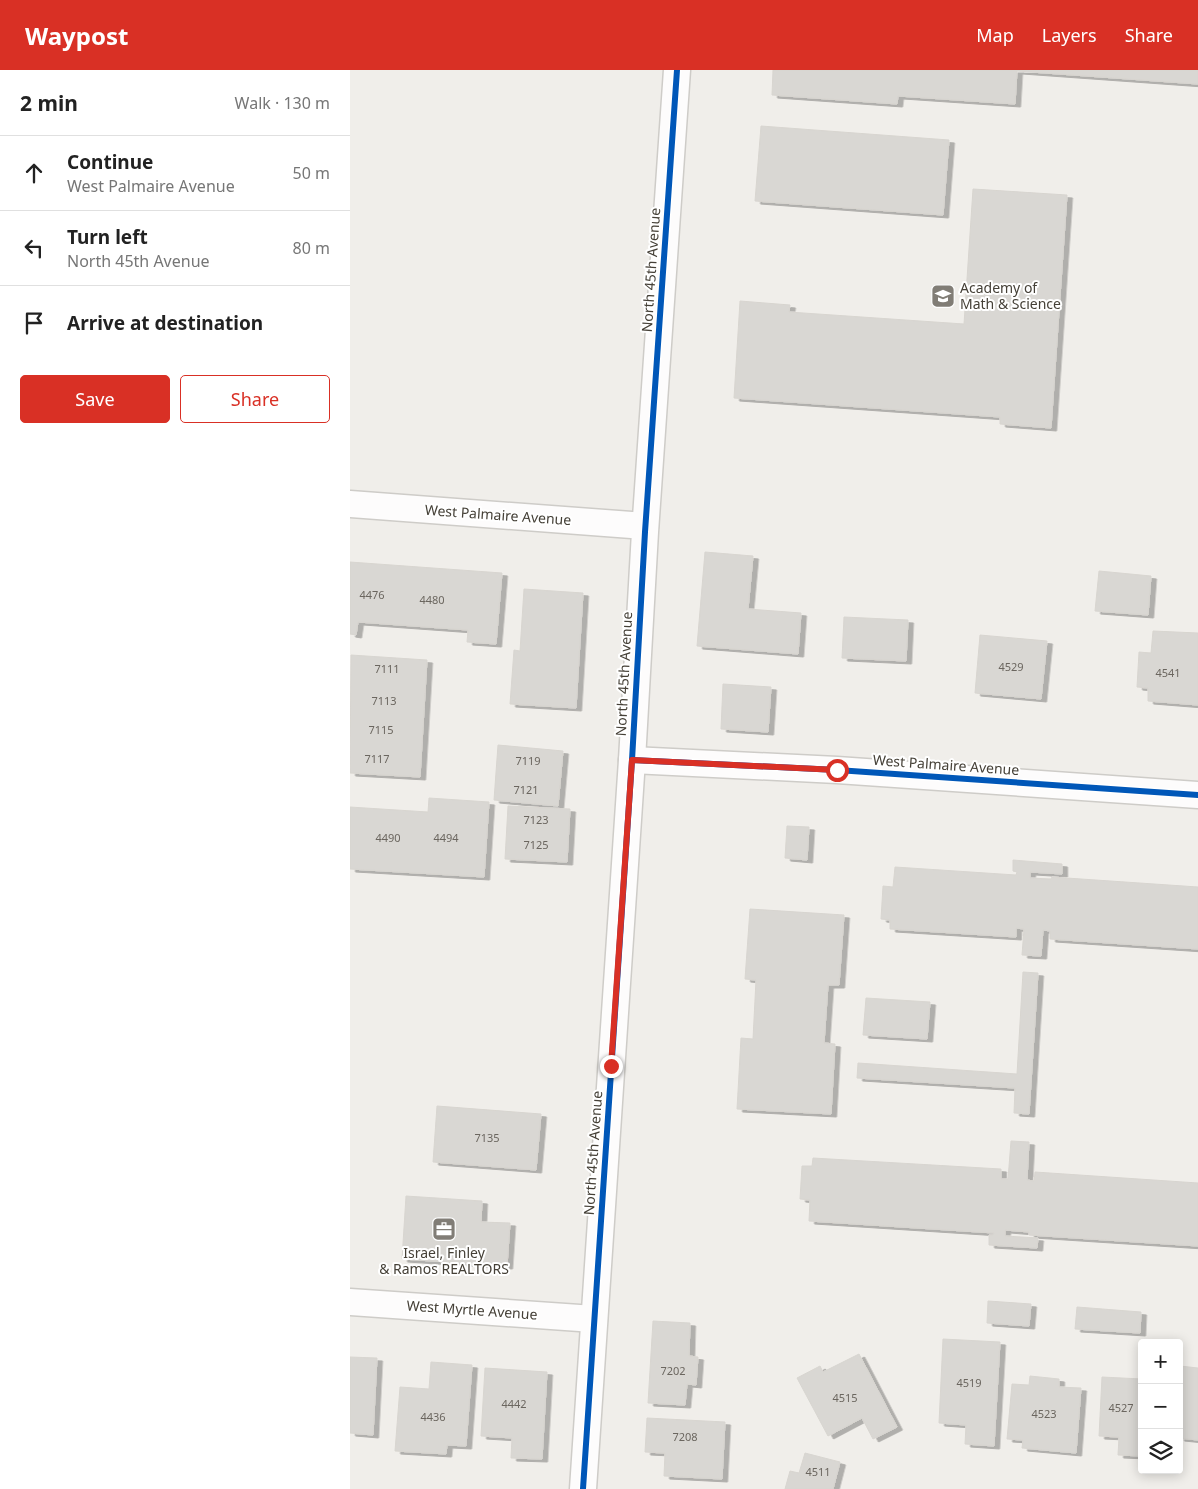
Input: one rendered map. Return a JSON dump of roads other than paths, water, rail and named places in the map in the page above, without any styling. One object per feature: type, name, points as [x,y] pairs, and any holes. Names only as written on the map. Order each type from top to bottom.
[{"type":"street","name":"North 45th Avenue","points":[[583,1489],[632,760],[645,526],[677,70]]},
{"type":"street","name":"West Palmaire Avenue","points":[[350,504],[645,526]]},
{"type":"street","name":"West Palmaire Avenue","points":[[632,760],[837,770],[1198,795]]},
{"type":"street","name":"West Myrtle Avenue","points":[[350,1302],[594,1319]]},
{"type":"place","name":"Academy of Math & Science","points":[[943,296]]},
{"type":"place","name":"Israel, Finley & Ramos REALTORS","points":[[444,1229]]}]
